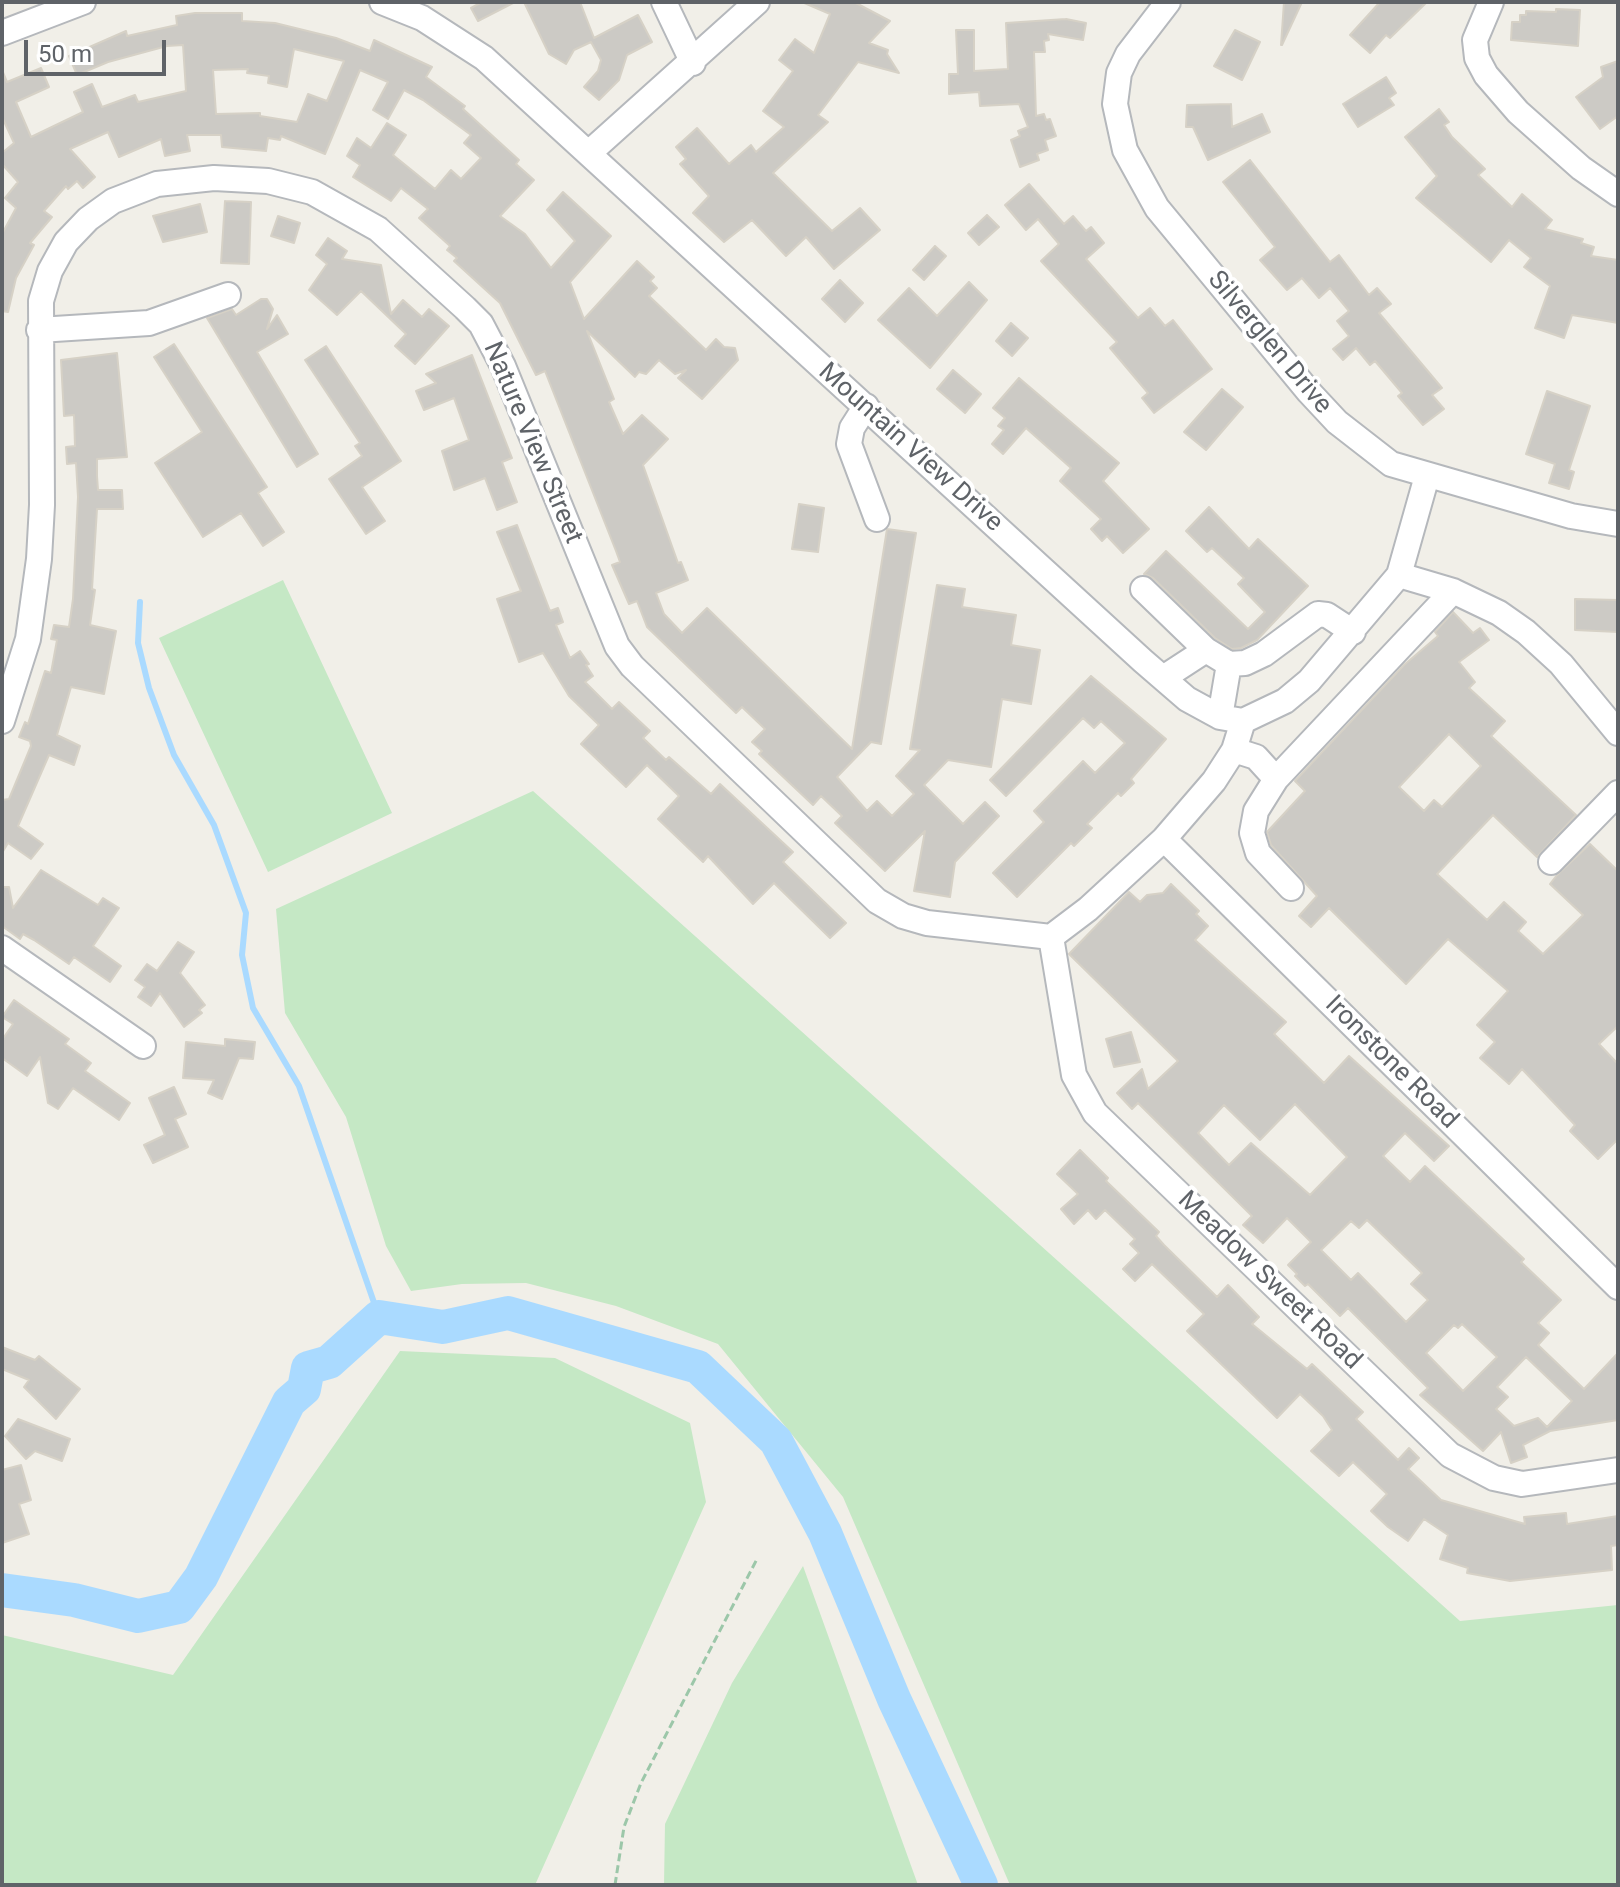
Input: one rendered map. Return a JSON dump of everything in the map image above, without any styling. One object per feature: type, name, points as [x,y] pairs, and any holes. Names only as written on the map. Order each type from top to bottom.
[{"type":"street","points":[[2,33],[83,2]]},
{"type":"street","name":"Mountain View Drive","points":[[382,2],[425,10],[484,58],[1163,678],[1187,699],[1231,719]]},
{"type":"street","points":[[664,2],[693,63]]},
{"type":"street","points":[[590,152],[693,63],[757,2]]},
{"type":"street","name":"Silverglen Drive","points":[[1168,2],[1128,54],[1115,88],[1118,125],[1137,177],[1201,263],[1337,422],[1391,464],[1571,516],[1618,524]]},
{"type":"street","points":[[1491,2],[1475,40],[1477,58],[1486,75],[1549,140],[1618,194]]},
{"type":"street","name":"Nature View Street","points":[[2,721],[28,639],[39,559],[42,505],[39,330],[41,301],[50,271],[66,242],[113,201],[157,184],[214,178],[268,181],[312,192],[378,229],[481,324],[503,366],[610,634],[632,666],[889,910],[927,923],[1051,937]]},
{"type":"street","points":[[39,330],[149,323],[228,295]]},
{"type":"street","points":[[866,406],[852,428],[849,444],[853,463],[877,519]]},
{"type":"street","points":[[1231,719],[1285,701],[1353,632],[1399,575],[1427,476]]},
{"type":"street","points":[[1399,575],[1453,591],[1499,613],[1526,632],[1561,664],[1618,733]]},
{"type":"street","points":[[1143,589],[1206,650],[1229,664],[1245,663],[1264,654],[1318,614],[1327,615],[1353,632]]},
{"type":"street","points":[[1291,888],[1258,853],[1252,833],[1256,811],[1276,779],[1453,591]]},
{"type":"street","points":[[1163,678],[1206,650]]},
{"type":"street","points":[[1051,937],[1068,927],[1164,839],[1214,781],[1234,750],[1229,664]]},
{"type":"street","points":[[1234,750],[1256,757],[1276,779]]},
{"type":"street","points":[[1551,862],[1618,793]]},
{"type":"street","name":"Ironstone Road","points":[[1164,839],[1618,1287]]},
{"type":"street","name":"Meadow Sweet Road","points":[[1051,937],[1074,1075],[1095,1113],[1450,1455],[1494,1478],[1522,1484],[1618,1470]]},
{"type":"street","points":[[2,948],[143,1046]]},
{"type":"path","points":[[615,1885],[624,1827],[641,1783],[757,1559]]},
{"type":"green space","points":[[283,580],[392,813],[268,872],[159,638]]},
{"type":"green space","points":[[533,791],[1460,1621],[1618,1605],[1618,1885],[1010,1885],[843,1497],[718,1344],[616,1306],[526,1283],[462,1284],[411,1291],[386,1246],[346,1117],[285,1013],[276,909]]},
{"type":"green space","points":[[400,1351],[555,1358],[690,1423],[706,1502],[535,1885],[2,1885],[2,1635],[173,1675]]},
{"type":"green space","points":[[803,1566],[918,1885],[664,1885],[665,1824],[732,1683]]},
{"type":"building","points":[[482,2],[515,2],[478,21],[471,8]]},
{"type":"building","points":[[524,2],[580,2],[594,38],[638,15],[652,42],[627,55],[619,80],[599,100],[584,87],[598,71],[601,60],[591,42],[574,50],[566,64],[549,54]]},
{"type":"building","points":[[802,2],[854,2],[890,21],[869,43],[888,50],[887,54],[899,73],[858,62],[818,115],[828,122],[773,173],[832,231],[860,208],[880,230],[834,269],[806,237],[786,256],[752,220],[724,242],[693,213],[709,196],[680,164],[686,159],[676,147],[697,128],[729,164],[751,145],[756,152],[784,127],[763,111],[793,71],[779,60],[795,39],[814,53],[830,14]]},
{"type":"building","points":[[1284,2],[1302,2],[1281,45]]},
{"type":"building","points":[[1380,2],[1427,2],[1390,38],[1386,35],[1370,53],[1350,35]]},
{"type":"building","points":[[1556,9],[1580,10],[1578,46],[1511,40],[1512,22],[1520,22],[1520,15],[1526,15],[1526,11],[1556,12]]},
{"type":"building","points":[[242,13],[242,21],[275,23],[336,38],[370,51],[374,40],[432,67],[426,77],[465,106],[463,109],[519,160],[516,164],[534,180],[500,216],[525,234],[551,268],[575,241],[547,210],[563,192],[611,236],[570,282],[584,319],[637,261],[654,277],[650,281],[657,288],[649,296],[706,350],[716,339],[724,347],[735,348],[738,360],[702,399],[678,378],[686,370],[675,374],[659,360],[646,374],[639,372],[635,377],[587,331],[614,399],[609,402],[623,434],[642,415],[668,439],[643,465],[678,563],[681,562],[688,580],[656,593],[664,614],[682,633],[707,608],[852,749],[887,529],[916,533],[881,744],[871,742],[837,777],[867,811],[877,801],[892,816],[914,794],[896,776],[920,750],[910,749],[937,585],[965,589],[962,607],[1016,615],[1011,645],[1040,650],[1031,704],[1002,699],[991,767],[948,760],[924,785],[963,824],[985,802],[999,816],[955,862],[950,897],[914,891],[925,831],[885,871],[835,823],[842,816],[821,796],[813,805],[759,754],[762,751],[752,742],[765,729],[742,707],[736,713],[647,627],[637,601],[629,604],[612,565],[620,562],[545,371],[536,375],[500,303],[454,261],[457,258],[447,250],[450,246],[419,218],[428,209],[401,188],[391,201],[353,177],[360,165],[347,156],[357,138],[371,148],[387,123],[406,135],[393,155],[435,189],[451,170],[461,179],[481,158],[464,143],[471,135],[423,100],[404,90],[388,119],[373,110],[388,82],[360,70],[325,154],[281,136],[280,140],[268,138],[266,151],[222,147],[221,135],[187,135],[190,151],[165,156],[161,139],[119,157],[108,132],[70,149],[95,177],[83,188],[77,181],[68,189],[66,186],[44,211],[52,217],[30,243],[34,245],[16,278],[8,312],[2,311],[2,234],[16,208],[5,198],[18,182],[2,164],[2,153],[14,143],[2,117],[2,70],[7,82],[41,68],[49,87],[16,102],[31,137],[83,112],[74,92],[92,84],[102,107],[135,95],[138,102],[186,91],[183,45],[167,46],[108,62],[77,75],[69,56],[126,31],[127,36],[177,25],[176,16]],"holes":[[[294,49],[344,61],[327,101],[308,94],[297,122],[260,116],[260,113],[216,114],[213,70],[248,69],[247,73],[269,76],[268,83],[287,87]]]},
{"type":"building","points":[[1066,19],[1086,23],[1083,40],[1048,34],[1049,40],[1044,41],[1045,52],[1034,52],[1036,116],[1044,114],[1046,120],[1050,119],[1056,136],[1045,140],[1048,150],[1037,154],[1039,160],[1020,167],[1011,140],[1020,136],[1018,131],[1028,127],[1019,104],[980,106],[979,92],[949,94],[949,74],[958,74],[956,30],[974,30],[974,71],[1008,69],[1006,23]]},
{"type":"building","points":[[1235,30],[1260,42],[1242,80],[1214,66]]},
{"type":"building","points":[[1618,61],[1618,116],[1600,129],[1576,97],[1603,77],[1601,67]]},
{"type":"building","points":[[1386,77],[1396,93],[1389,98],[1394,105],[1358,127],[1343,104]]},
{"type":"building","points":[[1231,104],[1232,127],[1262,114],[1270,132],[1208,160],[1193,127],[1186,127],[1187,105]]},
{"type":"building","points":[[1439,109],[1449,122],[1444,125],[1452,137],[1485,169],[1478,175],[1512,207],[1522,194],[1552,220],[1545,229],[1583,239],[1581,243],[1594,247],[1591,256],[1618,260],[1618,323],[1572,315],[1564,338],[1535,328],[1550,286],[1524,267],[1531,258],[1509,240],[1491,262],[1416,198],[1437,176],[1405,137]]},
{"type":"building","points":[[1250,160],[1330,262],[1339,255],[1369,295],[1377,288],[1391,304],[1379,313],[1442,388],[1432,395],[1444,409],[1423,425],[1398,396],[1402,393],[1375,361],[1370,365],[1356,348],[1343,360],[1333,349],[1349,336],[1337,321],[1349,311],[1330,288],[1319,298],[1302,278],[1287,290],[1260,260],[1275,247],[1223,182]]},
{"type":"building","points":[[1029,184],[1064,224],[1073,216],[1086,231],[1091,227],[1104,243],[1086,259],[1138,318],[1150,308],[1165,326],[1173,320],[1212,369],[1154,413],[1142,398],[1148,393],[1110,348],[1117,342],[1041,261],[1059,244],[1038,219],[1026,230],[1005,205]]},
{"type":"building","points":[[225,201],[251,202],[249,264],[221,263]]},
{"type":"building","points":[[200,204],[207,232],[163,242],[153,216]]},
{"type":"building","points":[[987,215],[999,227],[979,245],[968,233]]},
{"type":"building","points":[[278,216],[300,223],[294,243],[271,236]]},
{"type":"building","points":[[328,238],[347,251],[342,259],[381,265],[391,314],[403,300],[422,317],[429,309],[449,326],[415,364],[395,346],[406,334],[361,291],[337,315],[309,290],[327,264],[316,255]]},
{"type":"building","points":[[935,246],[946,256],[924,280],[913,270]]},
{"type":"building","points":[[840,280],[863,303],[845,322],[822,299]]},
{"type":"building","points":[[969,282],[987,300],[930,368],[878,320],[909,288],[937,316]]},
{"type":"building","points":[[261,299],[267,299],[273,309],[267,329],[277,315],[288,334],[257,352],[318,454],[297,467],[207,318],[232,309],[236,315]]},
{"type":"building","points":[[1011,323],[1028,338],[1012,356],[996,341]]},
{"type":"building","points":[[174,344],[267,487],[258,493],[284,532],[263,546],[241,513],[203,537],[155,463],[202,432],[154,357]]},
{"type":"building","points":[[326,346],[401,461],[362,487],[385,521],[366,534],[329,479],[362,456],[355,446],[360,443],[305,360]]},
{"type":"building","points":[[117,353],[127,457],[97,459],[97,476],[98,490],[122,490],[123,509],[97,509],[92,589],[95,590],[90,625],[116,631],[104,694],[71,687],[57,735],[80,746],[74,765],[49,755],[18,826],[43,844],[31,859],[8,843],[2,853],[2,800],[9,799],[31,746],[30,741],[19,737],[25,722],[28,724],[45,671],[51,673],[57,640],[51,639],[54,625],[69,627],[73,599],[78,497],[76,463],[67,464],[66,447],[75,446],[74,415],[64,416],[61,360]]},
{"type":"building","points":[[472,355],[512,458],[502,462],[517,502],[497,510],[485,478],[454,490],[442,451],[469,440],[454,398],[424,410],[416,391],[436,383],[426,374]]},
{"type":"building","points":[[953,370],[981,394],[965,413],[937,389]]},
{"type":"building","points":[[1019,378],[1119,463],[1103,481],[1149,529],[1123,553],[1107,536],[1102,541],[1091,529],[1101,519],[1060,481],[1071,468],[1026,428],[1003,454],[992,444],[1004,430],[998,426],[1005,418],[993,408]]},
{"type":"building","points":[[1222,389],[1243,407],[1206,450],[1184,432]]},
{"type":"building","points":[[1547,391],[1590,406],[1569,470],[1574,472],[1569,489],[1549,483],[1555,464],[1526,454]]},
{"type":"building","points":[[799,504],[824,508],[818,552],[792,549]]},
{"type":"building","points":[[1209,507],[1249,549],[1258,539],[1308,586],[1257,640],[1241,648],[1232,649],[1215,638],[1153,578],[1144,574],[1166,551],[1248,629],[1265,612],[1238,584],[1244,578],[1212,548],[1207,552],[1186,531]]},
{"type":"building","points":[[517,525],[550,611],[558,608],[563,622],[556,625],[570,658],[580,651],[589,664],[586,665],[593,676],[585,682],[612,709],[619,702],[650,731],[643,738],[666,760],[669,757],[711,794],[720,784],[793,852],[783,862],[846,923],[830,938],[774,883],[753,904],[708,856],[703,862],[658,819],[679,796],[647,765],[626,787],[581,744],[599,725],[569,696],[543,653],[519,662],[497,599],[521,591],[497,532]]},
{"type":"building","points":[[1575,599],[1618,600],[1618,632],[1575,630]]},
{"type":"building","points":[[1453,612],[1473,633],[1480,628],[1489,640],[1459,662],[1475,682],[1469,688],[1505,721],[1491,736],[1576,815],[1537,857],[1493,815],[1437,874],[1487,920],[1504,902],[1526,922],[1518,931],[1543,954],[1583,915],[1550,884],[1557,875],[1590,844],[1618,871],[1618,1026],[1599,1044],[1618,1064],[1618,1139],[1598,1159],[1570,1131],[1575,1125],[1522,1069],[1509,1084],[1480,1058],[1495,1042],[1477,1025],[1508,991],[1448,939],[1406,984],[1329,908],[1311,927],[1299,916],[1317,896],[1271,845],[1267,832],[1305,791],[1295,781],[1404,665],[1438,636],[1435,632]],"holes":[[[1449,734],[1481,766],[1442,807],[1434,800],[1424,811],[1399,787]]]},
{"type":"building","points":[[1091,676],[1166,739],[1131,779],[1134,783],[1121,796],[1118,793],[1087,824],[1092,828],[1074,846],[1071,843],[1017,897],[993,873],[1044,822],[1034,811],[1083,761],[1095,773],[1125,743],[1101,721],[1094,728],[1083,718],[1006,796],[990,780]]},
{"type":"building","points":[[41,870],[98,905],[103,898],[119,908],[93,946],[121,966],[110,982],[74,957],[69,964],[34,940],[23,934],[20,939],[2,926],[2,887],[9,887],[13,908]]},
{"type":"building","points":[[1171,884],[1199,911],[1196,914],[1208,926],[1195,940],[1286,1022],[1274,1034],[1324,1083],[1349,1056],[1449,1146],[1434,1161],[1405,1133],[1383,1156],[1410,1182],[1425,1166],[1524,1259],[1521,1262],[1561,1300],[1538,1323],[1549,1333],[1538,1345],[1584,1389],[1618,1353],[1618,1420],[1550,1431],[1523,1445],[1527,1457],[1511,1463],[1501,1432],[1483,1451],[1420,1395],[1428,1388],[1348,1308],[1340,1316],[1308,1284],[1305,1286],[1295,1276],[1297,1274],[1288,1265],[1311,1242],[1287,1218],[1263,1243],[1243,1225],[1252,1216],[1138,1103],[1132,1109],[1117,1093],[1142,1069],[1148,1089],[1178,1061],[1069,954],[1129,892],[1140,902],[1147,895],[1163,893]],"holes":[[[1295,1104],[1347,1157],[1310,1195],[1251,1143],[1229,1165],[1198,1133],[1224,1105],[1260,1140]],[[1367,1220],[1422,1273],[1411,1284],[1428,1300],[1406,1322],[1358,1273],[1351,1280],[1321,1250],[1351,1221],[1359,1228]],[[1462,1324],[1497,1357],[1463,1391],[1426,1353],[1454,1325],[1458,1328]],[[1526,1357],[1572,1401],[1547,1427],[1538,1418],[1514,1426],[1496,1409],[1508,1397],[1497,1387]]]},
{"type":"building","points":[[178,942],[194,952],[180,973],[205,1005],[199,1010],[202,1013],[184,1027],[160,993],[151,1006],[138,997],[145,987],[135,980],[147,964],[157,971]]},
{"type":"building","points":[[14,1000],[69,1039],[65,1044],[91,1063],[85,1071],[130,1103],[119,1120],[73,1088],[58,1109],[48,1103],[40,1057],[27,1076],[2,1058],[2,1040],[13,1024],[2,1017]]},
{"type":"building","points":[[1131,1032],[1140,1062],[1114,1067],[1106,1039]]},
{"type":"building","points":[[225,1039],[255,1042],[253,1059],[239,1058],[222,1099],[208,1093],[214,1080],[183,1078],[186,1042],[225,1046]]},
{"type":"building","points":[[174,1087],[186,1114],[175,1119],[188,1147],[153,1163],[144,1145],[165,1135],[149,1098]]},
{"type":"building","points":[[1080,1150],[1108,1178],[1106,1181],[1159,1232],[1156,1236],[1164,1245],[1217,1297],[1228,1285],[1259,1317],[1252,1324],[1307,1369],[1312,1364],[1363,1412],[1356,1419],[1398,1460],[1409,1448],[1419,1458],[1408,1469],[1441,1500],[1525,1524],[1524,1517],[1566,1513],[1567,1524],[1618,1516],[1618,1545],[1611,1546],[1612,1570],[1510,1581],[1467,1573],[1468,1568],[1440,1559],[1448,1535],[1424,1519],[1408,1541],[1388,1527],[1371,1511],[1387,1494],[1353,1462],[1339,1476],[1311,1451],[1332,1430],[1323,1416],[1300,1394],[1277,1418],[1187,1331],[1204,1314],[1152,1264],[1135,1281],[1123,1269],[1139,1253],[1130,1244],[1135,1239],[1105,1210],[1096,1219],[1088,1210],[1074,1224],[1061,1209],[1078,1194],[1057,1174]]},
{"type":"building","points":[[2,1347],[35,1360],[39,1356],[80,1389],[56,1419],[24,1387],[29,1380],[2,1369]]},
{"type":"building","points":[[18,1419],[70,1439],[62,1461],[35,1451],[26,1459],[5,1436]]},
{"type":"building","points":[[21,1465],[31,1500],[19,1504],[29,1534],[2,1543],[2,1470]]},
{"type":"waterway","points":[[140,602],[138,643],[149,688],[174,755],[214,825],[246,913],[242,955],[253,1008],[299,1086],[379,1317]]},
{"type":"waterway","points":[[2,1590],[74,1600],[138,1616],[179,1607],[201,1577],[289,1402],[304,1389],[308,1368],[329,1362],[379,1317],[443,1327],[508,1313],[698,1367],[776,1441],[825,1533],[894,1699],[981,1885]]}]
